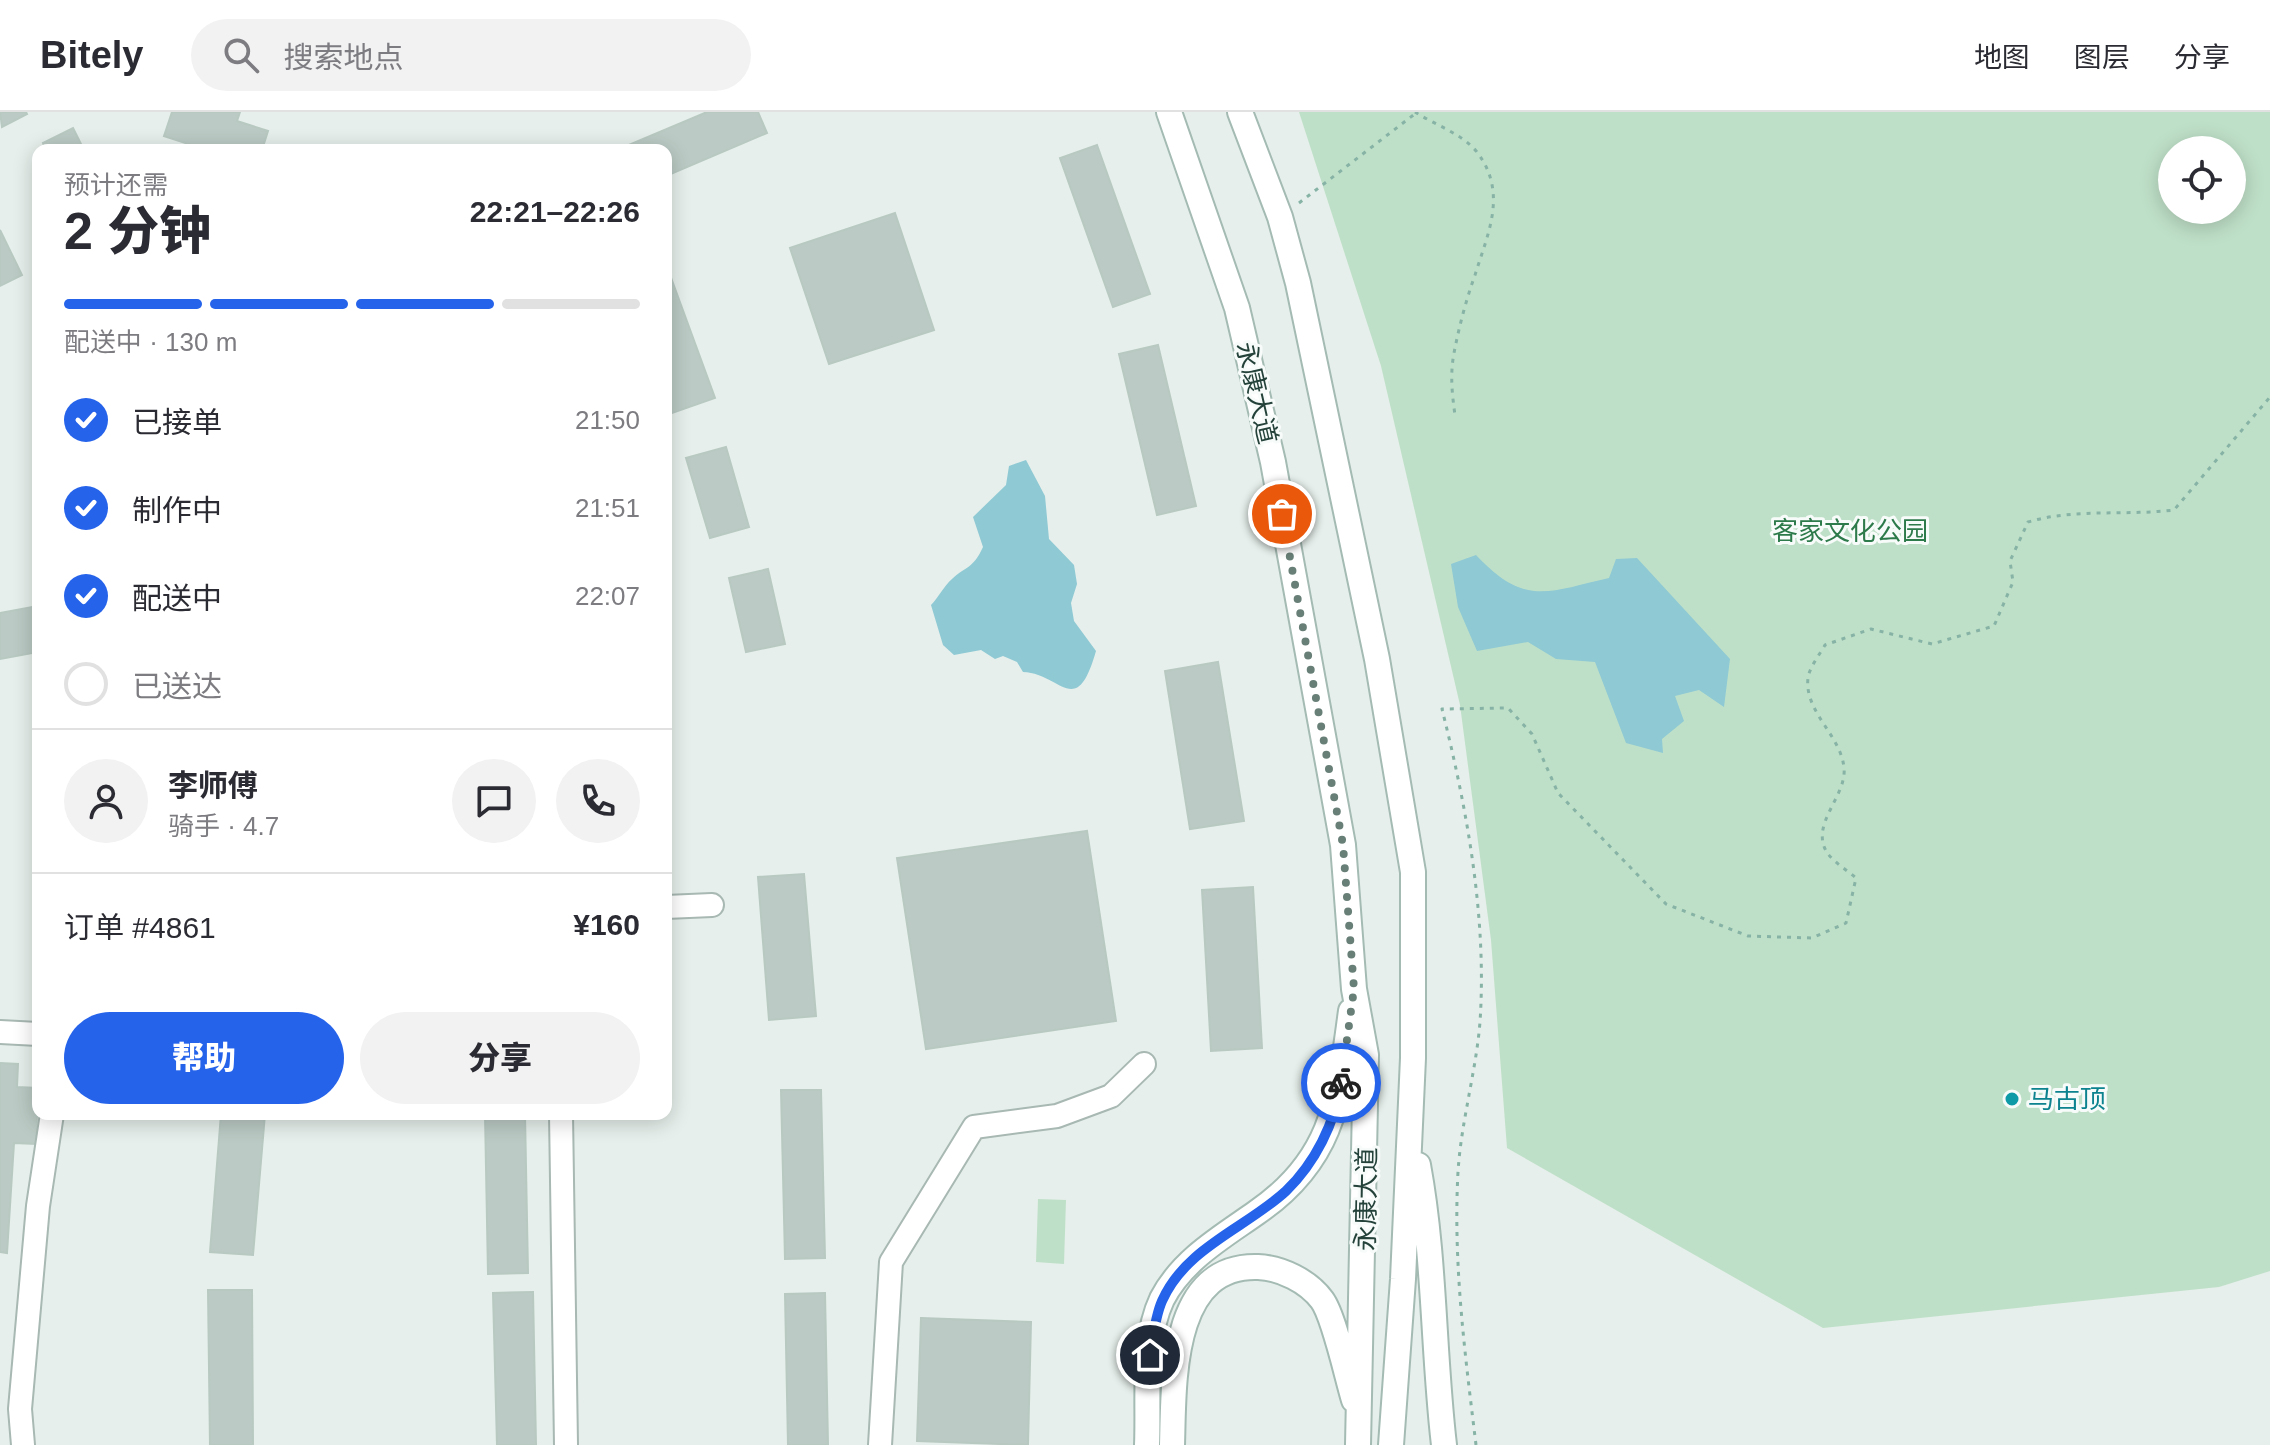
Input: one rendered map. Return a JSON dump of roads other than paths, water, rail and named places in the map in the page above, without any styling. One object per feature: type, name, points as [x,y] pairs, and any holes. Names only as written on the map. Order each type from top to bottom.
[{"type":"main road","name":"永康大道","points":[[1169,112],[1237,308],[1273,462],[1343,845],[1354,989],[1366,1055],[1360,1433]]},
{"type":"main road","name":"永康大道","points":[[1240,112],[1280,217],[1298,283],[1377,659],[1413,872],[1410,1125],[1391,1445]]},
{"type":"main road","points":[[1147,1445],[1150,1355],[1162,1300],[1206,1247],[1286,1190],[1317,1149],[1338,1103],[1354,989]]},
{"type":"main road","points":[[1410,1125],[1428,1220],[1434,1360],[1444,1445]]},
{"type":"main road","points":[[1172,1445],[1181,1330],[1200,1293],[1217,1279],[1254,1267],[1280,1269],[1323,1300],[1360,1433]]},
{"type":"street","points":[[672,907],[712,905]]},
{"type":"street","points":[[0,1032],[32,1034]]},
{"type":"street","points":[[880,1445],[891,1262],[974,1127],[1057,1116],[1111,1096],[1144,1064]]},
{"type":"street","points":[[23,1445],[20,1409],[38,1206],[51,1120]]},
{"type":"street","points":[[561,1120],[566,1445]]},
{"type":"water","points":[[1026,460],[1045,496],[1049,539],[1074,565],[1077,584],[1071,603],[1074,621],[1096,651],[1089,672],[1082,684],[1074,689],[1023,672],[1017,662],[1003,656],[995,659],[981,650],[954,655],[943,645],[931,605],[949,582],[972,563],[983,547],[973,517],[1006,485],[1009,466]]},
{"type":"water","points":[[1476,555],[1509,582],[1523,589],[1538,591],[1553,591],[1609,578],[1616,559],[1637,558],[1730,659],[1724,707],[1699,690],[1675,696],[1684,721],[1662,739],[1663,753],[1626,743],[1595,662],[1556,659],[1528,642],[1477,651],[1458,607],[1451,564]]},
{"type":"place","name":"马古顶","points":[[2012,1099]]},
{"type":"park label","name":"客家文化公园","points":[[1850,531]]}]
